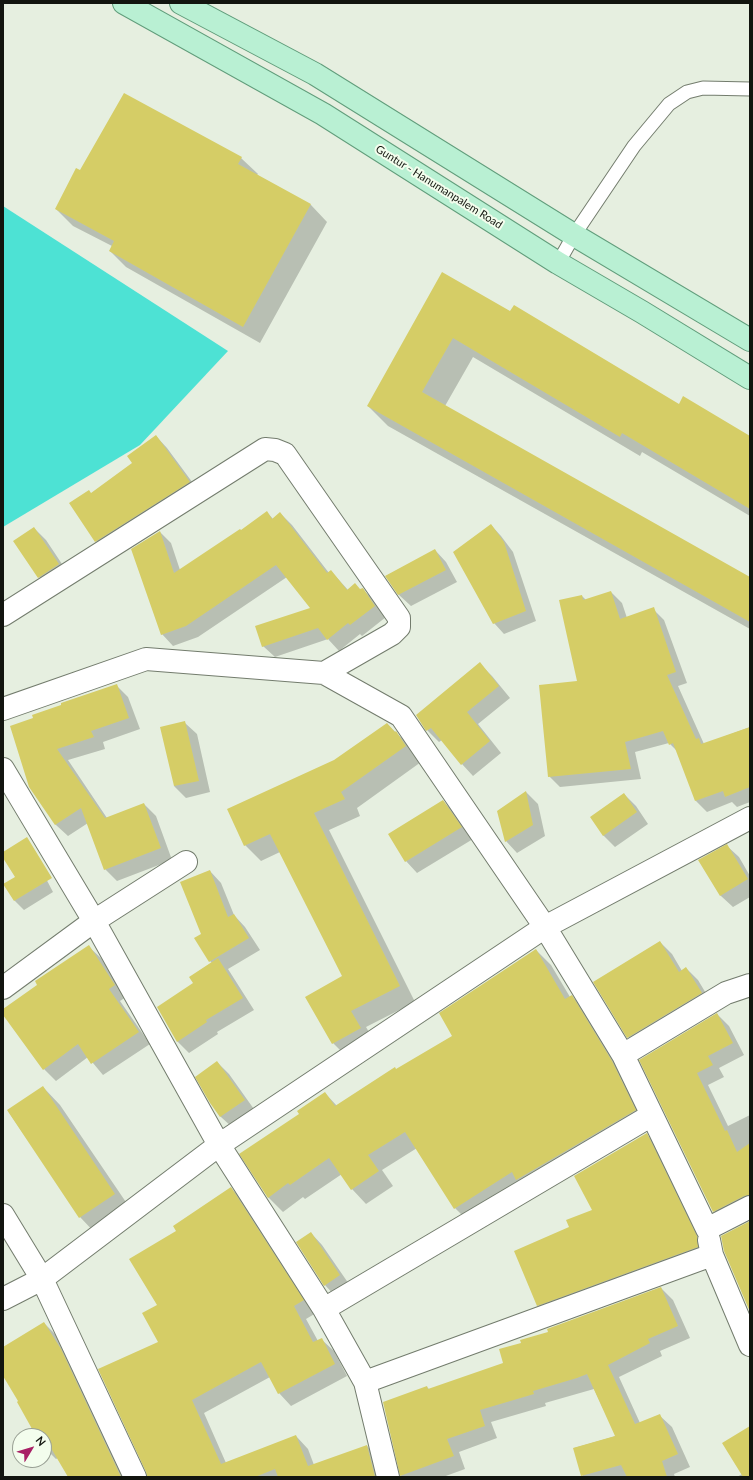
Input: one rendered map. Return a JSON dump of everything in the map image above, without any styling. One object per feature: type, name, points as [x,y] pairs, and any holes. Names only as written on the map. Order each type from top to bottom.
[{"type":"main road","name":"Guntur - Hanumanpalem Road","points":[[124,3],[323,114],[558,263],[750,378]]},
{"type":"main road","points":[[182,3],[315,74],[574,235],[750,340]]},
{"type":"street","points":[[3,615],[265,449],[275,450],[285,454],[399,618],[399,628],[392,634],[324,673]]},
{"type":"street","points":[[3,709],[146,659],[324,673],[401,716],[545,927],[622,1055],[707,1229],[712,1255],[750,1346]]},
{"type":"street","points":[[3,769],[94,921],[219,1145],[324,1309],[365,1382],[388,1477]]},
{"type":"street","points":[[3,1299],[42,1279],[219,1145],[545,927],[750,818]]},
{"type":"street","points":[[3,988],[94,921],[186,862]]},
{"type":"street","points":[[622,1055],[726,993],[750,985]]},
{"type":"street","points":[[324,1309],[652,1115]]},
{"type":"street","points":[[707,1229],[750,1207]]},
{"type":"street","points":[[3,1215],[42,1279],[135,1477]]},
{"type":"street","points":[[365,1382],[712,1255]]},
{"type":"lane","points":[[558,263],[574,235],[634,146],[669,104],[687,92],[703,88],[750,89]]},
{"type":"water","points":[[3,206],[228,351],[140,445],[3,527]]},
{"type":"building","points":[[124,93],[242,157],[238,164],[311,204],[243,327],[109,251],[114,241],[55,209],[76,168],[80,170]]},
{"type":"building","points":[[442,272],[510,311],[514,305],[679,404],[683,396],[750,436],[750,509],[622,433],[620,437],[453,338],[422,392],[750,577],[750,622],[367,406]]},
{"type":"building","points":[[156,435],[190,482],[95,542],[69,503],[89,490],[91,493],[132,463],[127,456]]},
{"type":"building","points":[[267,511],[272,519],[280,512],[327,573],[331,570],[347,590],[355,583],[360,589],[363,588],[375,606],[350,625],[348,623],[327,640],[318,628],[262,647],[255,626],[310,608],[276,565],[186,626],[161,635],[131,549],[160,531],[174,573],[240,529],[241,530]]},
{"type":"building","points":[[491,524],[504,542],[526,611],[493,624],[453,552]]},
{"type":"building","points":[[34,527],[59,564],[38,578],[13,541]]},
{"type":"building","points":[[435,549],[446,570],[398,595],[385,576]]},
{"type":"building","points":[[611,591],[620,619],[654,607],[676,672],[667,675],[696,739],[699,738],[701,744],[750,727],[750,787],[725,797],[723,791],[695,801],[673,743],[669,745],[663,731],[625,742],[631,769],[548,777],[539,685],[577,681],[559,600],[582,595],[583,600]]},
{"type":"building","points":[[480,662],[499,686],[467,712],[490,741],[461,765],[431,728],[426,731],[416,715]]},
{"type":"building","points":[[117,684],[129,718],[91,731],[94,737],[57,749],[105,818],[144,803],[161,848],[104,870],[81,808],[55,825],[29,787],[10,726],[33,718],[32,715],[61,705],[61,703]]},
{"type":"building","points":[[185,721],[199,781],[174,786],[160,727]]},
{"type":"building","points":[[387,723],[395,732],[396,731],[406,746],[341,792],[345,799],[314,813],[400,986],[351,1011],[361,1028],[332,1044],[305,997],[342,976],[270,834],[244,846],[227,809],[334,760]]},
{"type":"building","points":[[526,791],[533,825],[505,842],[497,811]]},
{"type":"building","points":[[624,793],[637,812],[603,836],[590,817]]},
{"type":"building","points":[[443,800],[462,827],[405,862],[388,834]]},
{"type":"building","points":[[27,837],[52,878],[14,901],[3,884],[15,877],[3,858],[3,852]]},
{"type":"building","points":[[727,844],[748,879],[720,896],[698,860]]},
{"type":"building","points":[[210,870],[228,917],[234,914],[249,938],[209,962],[194,938],[201,934],[180,882]]},
{"type":"building","points":[[660,941],[679,972],[686,967],[702,993],[627,1038],[593,982]]},
{"type":"building","points":[[89,945],[115,985],[109,989],[139,1032],[91,1064],[78,1044],[43,1070],[3,1015],[3,1009],[37,985],[35,981]]},
{"type":"building","points":[[536,949],[565,999],[572,995],[612,1061],[636,1110],[516,1180],[512,1172],[454,1209],[405,1132],[368,1155],[379,1171],[351,1190],[329,1158],[290,1185],[288,1183],[268,1198],[239,1154],[299,1114],[297,1111],[325,1092],[335,1106],[395,1067],[396,1069],[452,1036],[439,1013]]},
{"type":"building","points":[[218,958],[243,998],[206,1020],[207,1022],[177,1042],[157,1007],[193,983],[189,977]]},
{"type":"building","points":[[717,1013],[733,1043],[708,1056],[713,1065],[697,1073],[725,1131],[727,1130],[737,1152],[750,1143],[750,1195],[744,1196],[713,1212],[639,1060]]},
{"type":"building","points":[[217,1061],[245,1100],[220,1117],[195,1077]]},
{"type":"building","points":[[43,1086],[115,1194],[79,1218],[7,1110]]},
{"type":"building","points":[[647,1133],[697,1236],[698,1247],[537,1306],[514,1251],[569,1227],[566,1220],[592,1210],[574,1176]]},
{"type":"building","points":[[231,1187],[304,1300],[294,1306],[313,1342],[322,1338],[335,1364],[278,1394],[261,1362],[192,1400],[221,1464],[296,1435],[308,1466],[367,1445],[375,1477],[278,1477],[275,1469],[255,1477],[147,1477],[98,1369],[158,1342],[142,1313],[157,1305],[129,1259],[176,1231],[173,1226]]},
{"type":"building","points":[[750,1221],[750,1312],[724,1251],[721,1236]]},
{"type":"building","points":[[311,1232],[340,1275],[324,1286],[296,1242]]},
{"type":"building","points":[[661,1287],[678,1326],[648,1339],[650,1343],[608,1365],[635,1424],[660,1414],[678,1454],[662,1461],[667,1477],[627,1477],[621,1465],[581,1476],[573,1448],[615,1436],[587,1374],[533,1391],[534,1394],[480,1410],[485,1426],[447,1439],[454,1456],[400,1476],[383,1402],[427,1386],[428,1389],[503,1363],[499,1349],[521,1343],[520,1340],[548,1332],[547,1329]]},
{"type":"building","points":[[44,1322],[61,1349],[121,1477],[68,1477],[52,1450],[52,1428],[32,1428],[3,1376],[3,1347]]},
{"type":"building","points":[[750,1426],[750,1477],[743,1477],[722,1443]]}]
